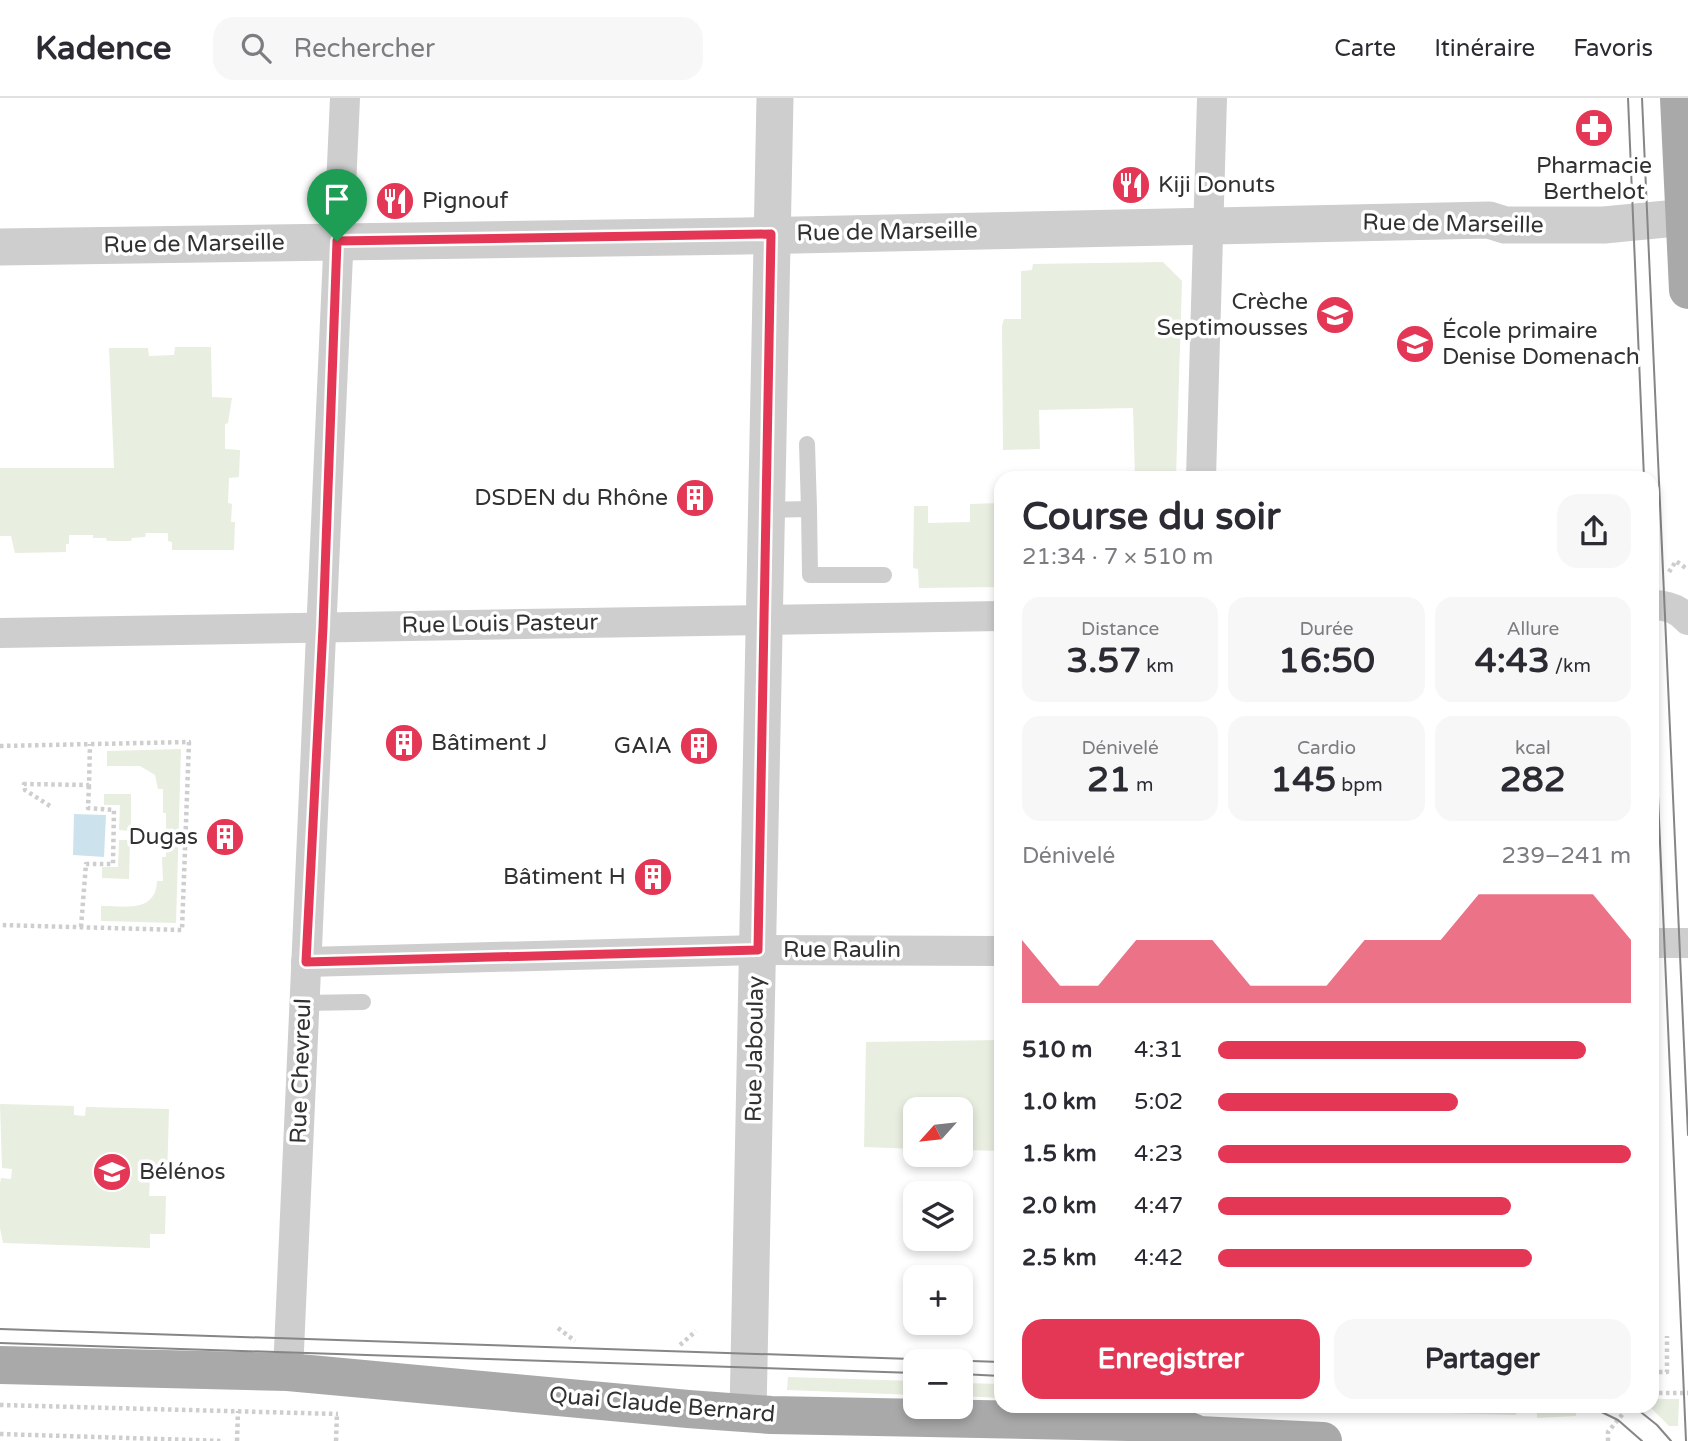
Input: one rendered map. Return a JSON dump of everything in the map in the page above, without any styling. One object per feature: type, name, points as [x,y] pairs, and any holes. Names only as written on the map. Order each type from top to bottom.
[{"type":"main road","points":[[1679,98],[1687,217],[1688,290]]},
{"type":"main road","name":"Quai Claude Bernard","points":[[0,1365],[288,1373],[771,1415],[1129,1422],[1174,1415],[1199,1435],[1323,1441]]},
{"type":"street","name":"Rue Chevreul","points":[[288,1373],[345,98]]},
{"type":"street","name":"Rue Jaboulay","points":[[748,1412],[762,620],[775,98]]},
{"type":"street","points":[[1201,471],[1212,98]]},
{"type":"street","name":"Rue de Marseille","points":[[0,247],[1489,220],[1505,225],[1604,225],[1687,217]]},
{"type":"street","points":[[1659,605],[1682,613],[1688,620]]},
{"type":"street","name":"Rue Louis Pasteur","points":[[0,633],[994,616]]},
{"type":"street","points":[[1659,943],[1688,943]]},
{"type":"street","name":"Rue Raulin","points":[[306,962],[758,950],[994,951]]},
{"type":"lane","points":[[807,444],[810,575],[884,575]]},
{"type":"lane","points":[[765,510],[808,509]]},
{"type":"lane","points":[[303,1003],[363,1002]]},
{"type":"path","points":[[1669,572],[1676,561],[1686,569]]},
{"type":"path","points":[[0,746],[189,742],[182,930],[0,925]]},
{"type":"path","points":[[81,927],[86,864],[113,864],[114,810],[88,808],[90,744]]},
{"type":"path","points":[[50,806],[25,790],[24,784],[89,785]]},
{"type":"path","points":[[558,1328],[575,1341]]},
{"type":"path","points":[[680,1345],[696,1331]]},
{"type":"path","points":[[1659,1372],[1667,1371],[1667,1336]]},
{"type":"path","points":[[1659,1393],[1688,1393]]},
{"type":"path","points":[[0,1405],[351,1415]]},
{"type":"path","points":[[237,1411],[237,1441]]},
{"type":"path","points":[[1608,1441],[1608,1432],[1623,1413]]},
{"type":"path","points":[[336,1441],[337,1414]]},
{"type":"path","points":[[0,1434],[224,1441]]},
{"type":"shaded area","points":[[1163,262],[1182,281],[1176,471],[1135,471],[1133,408],[1039,410],[1040,449],[1003,450],[1002,326],[1004,319],[1021,319],[1021,271],[1032,270],[1033,264]]},
{"type":"shaded area","points":[[175,347],[211,347],[212,397],[232,398],[228,423],[225,424],[225,449],[240,450],[239,477],[229,478],[228,503],[232,504],[231,522],[235,522],[234,550],[172,550],[168,533],[146,533],[145,537],[132,538],[131,541],[107,541],[106,538],[93,538],[93,535],[69,535],[66,552],[15,553],[11,536],[0,536],[0,468],[114,468],[109,348],[148,348],[149,356],[174,355]]},
{"type":"shaded area","points":[[994,503],[994,587],[919,588],[918,569],[913,568],[914,506],[928,506],[928,523],[970,522],[970,504]]},
{"type":"shaded area","points":[[181,749],[176,923],[101,921],[101,906],[137,906],[151,898],[157,881],[163,881],[162,857],[166,857],[163,789],[158,789],[155,775],[140,766],[107,766],[107,751]]},
{"type":"shaded area","points":[[104,794],[131,794],[131,831],[119,830],[120,805],[104,805]]},
{"type":"shaded area","points":[[119,840],[130,840],[129,879],[102,878],[102,867],[118,867]]},
{"type":"shaded area","points":[[994,1040],[994,1151],[973,1150],[973,1097],[903,1097],[903,1149],[864,1147],[866,1042]]},
{"type":"shaded area","points":[[0,1104],[74,1106],[74,1115],[85,1116],[86,1107],[169,1109],[167,1180],[150,1180],[149,1196],[166,1196],[165,1234],[150,1234],[150,1248],[3,1243],[0,1228],[0,1183],[1,1178],[11,1179],[12,1169],[2,1168]]},
{"type":"shaded area","points":[[788,1377],[903,1381],[903,1395],[787,1390]]},
{"type":"shaded area","points":[[973,1383],[994,1384],[994,1398],[973,1397]]},
{"type":"shaded area","points":[[1659,1399],[1679,1399],[1678,1426],[1669,1426],[1656,1413],[1659,1413]]},
{"type":"shaded area","points":[[1449,1413],[1516,1413],[1516,1415]]},
{"type":"shaded area","points":[[1537,1413],[1576,1413],[1576,1416],[1537,1418]]},
{"type":"water","points":[[74,814],[106,815],[104,857],[73,855]]},
{"type":"tram line","points":[[1628,98],[1644,471]]},
{"type":"tram line","points":[[1642,98],[1659,471]]},
{"type":"tram line","points":[[1659,481],[1688,1135]]},
{"type":"tram line","points":[[1659,819],[1686,1441]]},
{"type":"tram line","points":[[0,1329],[994,1362]]},
{"type":"tram line","points":[[0,1343],[903,1373]]},
{"type":"tram line","points":[[973,1375],[994,1376]]},
{"type":"tram line","points":[[1604,1413],[1618,1420],[1642,1441]]},
{"type":"tram line","points":[[1642,1413],[1671,1441]]},
{"type":"place","name":"Pharmacie Berthelot","points":[[1594,128]]},
{"type":"place","name":"Kiji Donuts","points":[[1131,185]]},
{"type":"place","name":"Pignouf","points":[[395,201]]},
{"type":"place","name":"Crèche Septimousses","points":[[1335,315]]},
{"type":"place","name":"École primaire Denise Domenach","points":[[1415,344]]},
{"type":"place","name":"DSDEN du Rhône","points":[[695,498]]},
{"type":"place","name":"Bâtiment J","points":[[404,743]]},
{"type":"place","name":"GAIA","points":[[699,746]]},
{"type":"place","name":"Dugas","points":[[225,837]]},
{"type":"place","name":"Bâtiment H","points":[[653,877]]},
{"type":"place","name":"Bélénos","points":[[112,1172]]},
{"type":"route","points":[[771,234],[758,950],[306,962],[323,627],[337,241],[771,234]]}]
